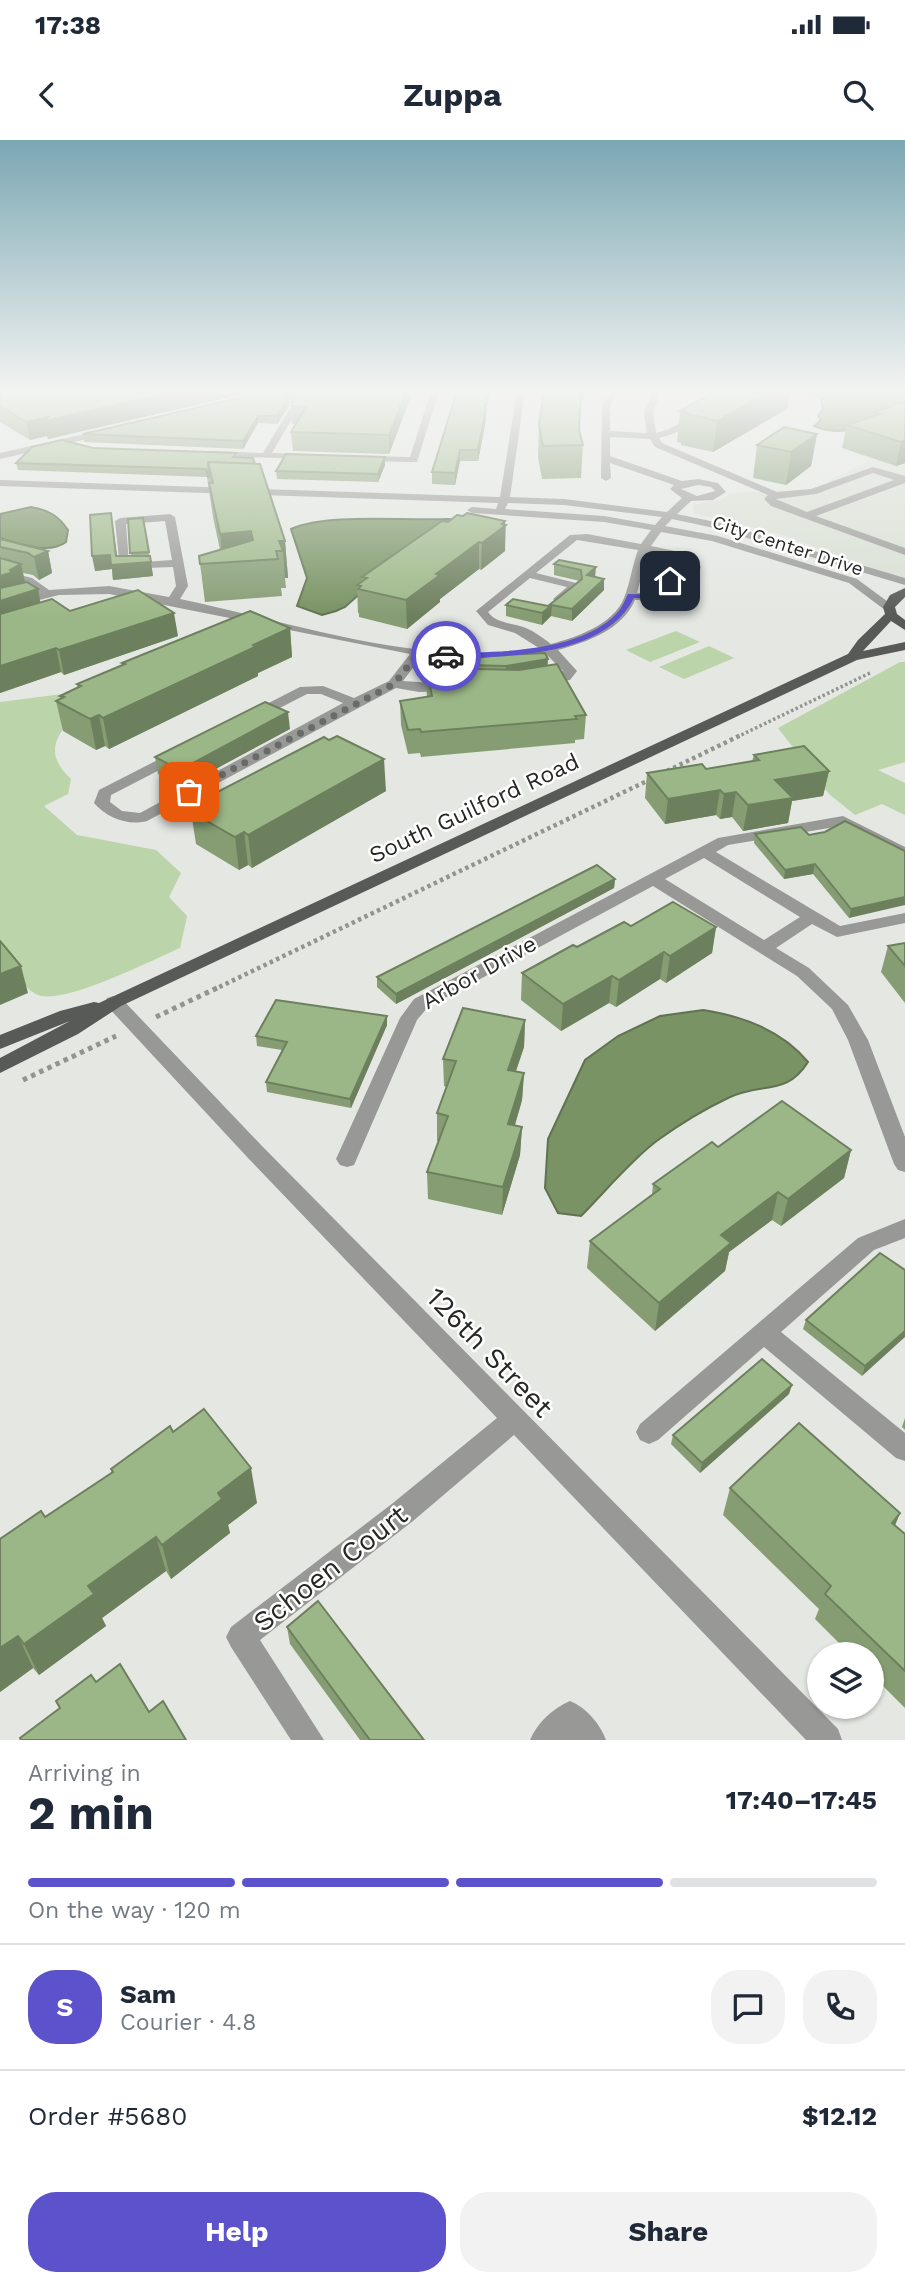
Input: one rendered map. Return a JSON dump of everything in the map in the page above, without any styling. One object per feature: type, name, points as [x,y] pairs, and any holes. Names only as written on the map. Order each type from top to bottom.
[{"type":"main road","name":"South Guilford Road","points":[[853,657],[890,611],[894,598],[905,593]]},
{"type":"main road","points":[[890,611],[905,626]]},
{"type":"main road","name":"South Guilford Road","points":[[0,1066],[71,1029],[114,1002],[853,657],[905,646]]},
{"type":"main road","name":"South Guilford Road","points":[[0,1042],[67,1015],[114,1002]]},
{"type":"street","points":[[499,511],[505,499],[510,466]]},
{"type":"street","points":[[605,466],[606,478]]},
{"type":"street","points":[[627,466],[681,484]]},
{"type":"street","points":[[707,466],[776,495]]},
{"type":"street","points":[[905,479],[873,470],[812,492],[776,495],[769,499],[806,516],[905,552]]},
{"type":"street","points":[[714,485],[721,492],[715,496],[690,497],[676,492],[675,487],[698,482],[714,485],[739,479]]},
{"type":"street","points":[[806,516],[905,479]]},
{"type":"street","name":"City Center Drive","points":[[0,483],[564,502],[669,515],[777,541],[874,575],[905,582]]},
{"type":"street","name":"City Center Drive","points":[[0,494],[499,511],[604,519],[661,527],[751,548],[839,576],[865,588],[890,611]]},
{"type":"street","points":[[0,606],[45,593],[75,589],[118,592],[418,653],[472,657],[546,649],[594,633],[622,613],[631,596],[645,548],[669,515],[690,497]]},
{"type":"street","points":[[172,601],[182,586],[178,562],[170,517],[120,521],[124,567],[178,562]]},
{"type":"street","points":[[530,682],[554,680],[571,674],[561,659],[529,635],[485,618],[482,611],[501,602],[527,574],[574,537],[645,548],[695,564],[695,568],[670,581],[667,598],[631,596]]},
{"type":"street","points":[[0,573],[28,580],[45,593]]},
{"type":"street","points":[[527,574],[576,586],[551,606]]},
{"type":"street","points":[[95,603],[118,592]]},
{"type":"street","points":[[354,703],[323,690],[297,693],[104,793],[102,803],[118,815],[142,818],[394,684],[418,653]]},
{"type":"street","points":[[394,684],[419,688],[465,688]]},
{"type":"street","name":"Arbor Drive","points":[[347,1159],[415,1007],[724,841],[843,821],[905,853]]},
{"type":"street","points":[[704,851],[837,932],[905,918]]},
{"type":"street","points":[[652,878],[803,972],[839,1005],[858,1040],[905,1164]]},
{"type":"street","points":[[765,947],[811,917]]},
{"type":"street","name":"126th Street","points":[[114,1002],[255,1152],[827,1740]]},
{"type":"street","points":[[649,1432],[866,1244],[905,1228]]},
{"type":"street","points":[[764,1332],[905,1449]]},
{"type":"street","name":"Schoen Court","points":[[309,1740],[241,1637],[403,1512],[514,1419]]},
{"type":"street","points":[[545,1740],[570,1716],[591,1740]]},
{"type":"path","points":[[12,1085],[870,673]]},
{"type":"shaded area","points":[[859,466],[905,466],[905,577],[884,573],[780,534],[694,513],[693,505],[723,499],[730,493],[814,489]]},
{"type":"shaded area","points":[[31,507],[48,512],[60,520],[68,530],[66,542],[59,546],[43,548],[0,538],[0,514]]},
{"type":"shaded area","points":[[345,519],[476,520],[389,568],[345,607],[322,615],[297,606],[307,578],[291,529],[306,524]]},
{"type":"shaded area","points":[[676,631],[700,642],[650,662],[626,650]]},
{"type":"shaded area","points":[[709,646],[734,658],[684,679],[659,667]]},
{"type":"shaded area","points":[[900,662],[905,662],[905,762],[878,770],[905,783],[905,815],[882,804],[855,815],[829,794],[778,728]]},
{"type":"shaded area","points":[[63,694],[75,714],[58,738],[55,754],[57,762],[71,779],[68,794],[44,806],[77,835],[156,850],[181,873],[169,897],[187,916],[180,948],[87,988],[50,996],[33,992],[0,957],[0,702]]},
{"type":"shaded area","points":[[703,1010],[760,1026],[786,1041],[808,1062],[791,1080],[728,1098],[666,1134],[648,1147],[581,1216],[558,1213],[545,1188],[548,1139],[585,1060],[618,1036],[660,1016]]},
{"type":"building","points":[[100,466],[208,466],[209,477],[206,469]]},
{"type":"building","points":[[209,466],[261,466],[285,541],[279,541],[283,551],[276,551],[278,559],[200,564],[199,556],[253,540],[251,531],[220,534],[209,483],[213,483]]},
{"type":"building","points":[[279,466],[381,466],[378,474],[276,471]]},
{"type":"building","points":[[434,466],[457,466],[455,473],[432,472]]},
{"type":"building","points":[[111,513],[116,556],[150,556],[151,562],[111,565],[110,555],[92,556],[90,515]]},
{"type":"building","points":[[467,513],[505,521],[502,524],[506,525],[436,574],[440,575],[406,600],[358,589],[361,586],[357,585],[367,578],[362,577],[442,521],[448,522],[457,515],[463,516]]},
{"type":"building","points":[[143,518],[149,552],[130,553],[128,519]]},
{"type":"building","points":[[0,539],[48,551],[34,557],[28,553],[0,547]]},
{"type":"building","points":[[0,558],[21,564],[10,570],[13,572],[0,576]]},
{"type":"building","points":[[559,560],[596,567],[587,575],[604,579],[572,609],[552,605],[542,613],[506,605],[513,599],[548,606],[582,579],[581,570],[554,564]]},
{"type":"building","points":[[27,582],[38,589],[0,601],[0,588]]},
{"type":"building","points":[[138,590],[174,613],[0,666],[0,614],[52,599],[70,611]]},
{"type":"building","points":[[250,611],[290,628],[103,718],[99,715],[90,719],[56,701],[64,697],[60,696],[81,686],[77,684],[125,664],[122,663]]},
{"type":"building","points":[[545,653],[548,659],[506,666],[424,664],[501,655]]},
{"type":"building","points":[[557,664],[586,715],[575,716],[577,719],[421,732],[420,729],[408,730],[400,701],[432,696],[426,668],[519,670]]},
{"type":"building","points":[[265,702],[288,712],[180,770],[155,757]]},
{"type":"building","points":[[337,736],[384,759],[248,835],[244,832],[235,837],[191,812],[200,807],[194,804],[324,737],[329,740]]},
{"type":"building","points":[[804,746],[829,771],[775,780],[793,798],[748,805],[736,792],[724,794],[720,790],[668,799],[647,773],[702,764],[706,769],[759,760],[754,755]]},
{"type":"building","points":[[845,821],[905,851],[905,897],[851,909],[815,864],[785,870],[755,834],[801,827],[809,835],[825,832]]},
{"type":"building","points":[[597,865],[615,879],[396,994],[377,977]]},
{"type":"building","points":[[673,902],[716,927],[670,956],[664,952],[619,980],[612,976],[563,1004],[522,973],[573,945],[577,947],[624,922],[631,926]]},
{"type":"building","points":[[0,941],[21,966],[0,974]]},
{"type":"building","points":[[905,943],[905,966],[888,946]]},
{"type":"building","points":[[276,1000],[387,1016],[350,1099],[266,1082],[287,1042],[256,1036]]},
{"type":"building","points":[[463,1008],[525,1020],[508,1070],[524,1073],[508,1124],[522,1127],[503,1187],[427,1172],[448,1116],[437,1113],[456,1061],[443,1059]]},
{"type":"building","points":[[782,1101],[851,1150],[788,1199],[778,1192],[721,1235],[731,1243],[659,1303],[590,1241],[660,1189],[653,1184],[712,1142],[718,1147]]},
{"type":"building","points":[[880,1253],[905,1270],[905,1331],[865,1366],[806,1320]]},
{"type":"building","points":[[762,1359],[792,1385],[702,1463],[673,1435]]},
{"type":"building","points":[[204,1409],[251,1468],[218,1493],[222,1499],[162,1545],[156,1537],[88,1586],[94,1594],[24,1644],[18,1636],[0,1648],[0,1539],[41,1511],[45,1517],[113,1472],[111,1469],[170,1426],[173,1432]]},
{"type":"building","points":[[799,1423],[900,1513],[892,1523],[905,1534],[905,1671],[884,1651],[884,1642],[875,1642],[825,1594],[831,1586],[730,1488]]},
{"type":"building","points":[[318,1601],[424,1740],[370,1740],[287,1627]]},
{"type":"building","points":[[120,1664],[149,1712],[163,1701],[186,1740],[21,1740],[20,1738],[60,1708],[56,1701],[91,1675],[96,1682]]},
{"type":"way so far","points":[[189,792],[394,684],[418,653],[446,656]]},
{"type":"route","points":[[446,656],[512,654],[546,649],[568,642],[594,633],[611,622],[622,613],[631,596],[667,598],[670,581]]}]
